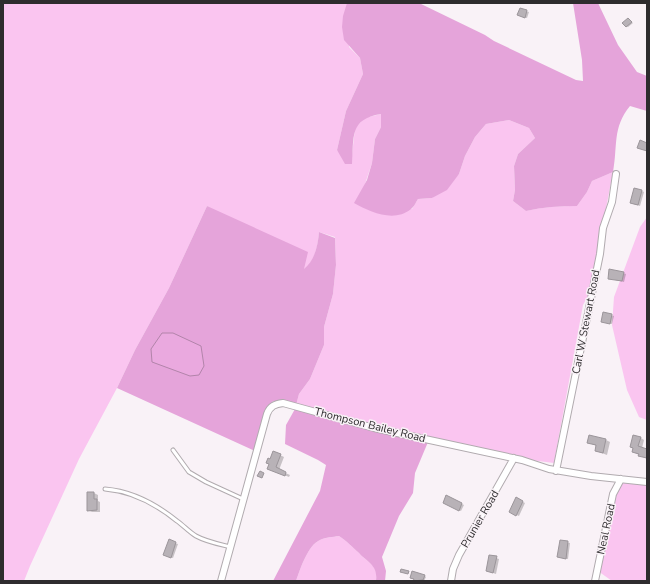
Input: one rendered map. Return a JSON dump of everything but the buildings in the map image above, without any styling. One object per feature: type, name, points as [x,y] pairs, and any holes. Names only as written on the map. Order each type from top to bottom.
[{"type":"street","name":"Carl W Stewart Road","points":[[556,471],[600,254],[603,228],[612,202],[616,174]]},
{"type":"street","name":"Thompson Bailey Road","points":[[222,581],[267,414],[270,408],[278,404],[283,403],[374,428],[514,458],[556,471],[647,482]]},
{"type":"street","name":"Prunier Road","points":[[451,581],[459,555],[514,458]]},
{"type":"street","name":"Neal Road","points":[[595,581],[613,494],[621,479]]},
{"type":"lane","points":[[173,450],[189,472],[206,482],[243,499]]},
{"type":"lane","points":[[105,489],[132,494],[162,511],[195,535],[210,542],[231,547]]},
{"type":"shaded area","points":[[3,3],[347,3],[349,47],[360,58],[363,74],[346,111],[337,150],[351,164],[355,128],[364,118],[381,114],[381,127],[375,139],[372,163],[364,187],[412,209],[418,199],[432,198],[459,174],[465,156],[475,137],[486,124],[509,120],[529,128],[535,138],[518,154],[514,166],[515,190],[513,201],[526,211],[551,207],[577,206],[587,192],[592,181],[613,172],[590,292],[583,305],[554,463],[489,455],[336,422],[295,409],[299,394],[310,379],[324,345],[324,327],[333,294],[336,265],[335,237],[319,232],[315,253],[311,262],[304,270],[207,206],[169,288],[135,350],[117,388],[79,459],[24,581],[3,581]]},
{"type":"shaded area","points":[[347,3],[419,3],[576,80],[583,81],[582,60],[573,3],[598,3],[618,45],[637,72],[647,76],[647,111],[630,106],[624,114],[618,130],[613,172],[592,181],[587,192],[577,206],[552,207],[526,211],[513,201],[515,190],[514,166],[518,154],[535,138],[529,128],[509,120],[486,124],[475,137],[465,156],[459,174],[447,190],[432,198],[418,199],[412,208],[404,213],[390,216],[375,213],[354,203],[367,180],[372,163],[375,139],[381,127],[381,114],[371,116],[363,120],[358,125],[355,131],[352,164],[345,164],[337,150],[346,111],[363,74],[360,58],[344,40],[342,27],[343,16]]},
{"type":"shaded area","points":[[207,206],[308,252],[304,269],[313,257],[318,242],[319,232],[335,238],[336,265],[333,294],[324,327],[324,345],[310,379],[299,394],[295,409],[273,401],[255,451],[117,388],[135,350],[169,288]]},
{"type":"shaded area","points":[[647,217],[647,420],[639,417],[627,390],[612,325],[614,297],[640,227]]},
{"type":"shaded area","points":[[162,333],[173,333],[201,346],[204,366],[199,375],[190,376],[152,362],[151,349]]},
{"type":"shaded area","points":[[295,409],[336,422],[428,442],[415,473],[413,493],[399,516],[382,557],[386,571],[385,581],[376,581],[375,571],[372,565],[339,536],[320,540],[312,547],[305,558],[296,581],[273,581],[320,491],[326,465],[285,444],[286,425]]},
{"type":"shaded area","points":[[617,480],[647,484],[647,581],[612,581],[598,571]]},
{"type":"shaded area","points":[[339,536],[372,565],[376,571],[376,581],[296,581],[305,558],[312,547],[320,540]]}]
